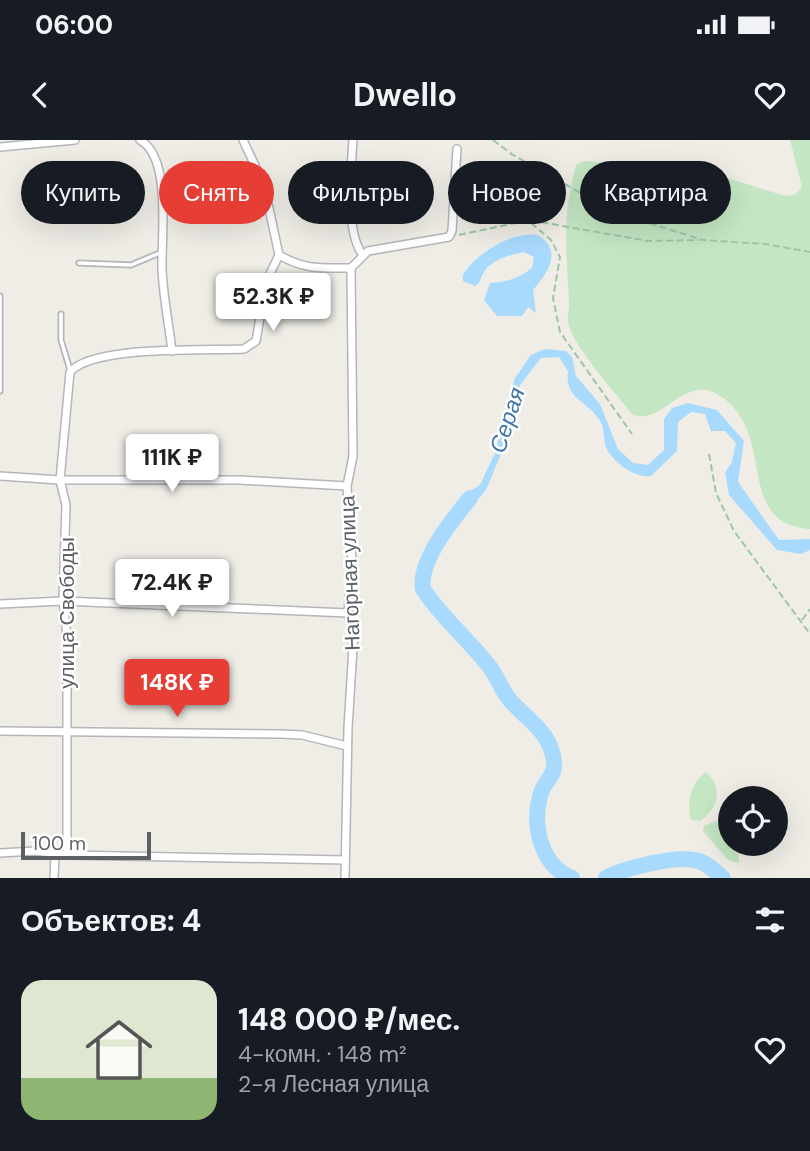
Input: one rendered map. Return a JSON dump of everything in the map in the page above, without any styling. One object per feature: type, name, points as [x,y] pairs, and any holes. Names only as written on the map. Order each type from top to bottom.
[{"type":"street","points":[[0,147],[75,140]]},
{"type":"street","points":[[140,140],[153,149],[158,172],[164,219],[163,252],[172,351]]},
{"type":"street","points":[[71,372],[79,363],[149,350],[244,349],[256,341],[266,282],[279,255],[264,185],[243,140]]},
{"type":"street","points":[[353,140],[351,187],[356,246],[362,254]]},
{"type":"street","points":[[279,255],[298,266],[310,269],[351,268],[362,254],[379,248],[436,242],[449,237],[452,231],[457,149]]},
{"type":"street","name":"Нагорная улица","points":[[345,878],[347,746],[354,631],[348,613],[352,563],[347,485],[354,456],[351,268]]},
{"type":"street","name":"улица Свободы","points":[[67,855],[67,636],[64,601],[67,536],[66,505],[60,480],[71,372]]},
{"type":"street","points":[[0,477],[60,480],[240,480],[347,485]]},
{"type":"street","points":[[0,604],[64,601],[348,613]]},
{"type":"street","points":[[0,730],[281,734],[302,735],[347,746]]},
{"type":"street","points":[[0,853],[35,851],[67,855],[345,860]]},
{"type":"street","points":[[54,878],[55,854]]},
{"type":"lane","points":[[79,263],[131,265],[163,252]]},
{"type":"lane","points":[[0,296],[0,391]]},
{"type":"lane","points":[[61,314],[61,341],[71,372]]},
{"type":"path","points":[[493,140],[513,155],[616,213],[703,240]]},
{"type":"path","points":[[449,237],[518,224]]},
{"type":"path","points":[[531,224],[551,240],[560,257],[553,298],[554,316],[560,332],[632,434]]},
{"type":"path","points":[[542,224],[648,241],[703,240],[765,244],[810,252]]},
{"type":"path","points":[[709,454],[716,493],[734,531],[810,634]]},
{"type":"path","points":[[801,621],[810,609]]},
{"type":"green space","points":[[790,140],[810,140],[810,529],[786,523],[771,511],[763,494],[747,430],[736,410],[717,394],[705,390],[694,391],[654,413],[633,415],[606,383],[571,332],[568,319],[566,248],[569,201],[576,165],[580,163],[580,224],[731,224],[731,179],[785,196],[795,195],[802,187]]},
{"type":"green space","points":[[706,772],[712,778],[717,791],[715,804],[700,821],[691,820],[689,807],[693,787]]},
{"type":"green space","points":[[716,821],[718,823],[718,848],[703,831],[704,826]]},
{"type":"green space","points":[[725,856],[739,856],[739,863]]},
{"type":"water","points":[[538,235],[546,242],[552,255],[548,270],[533,290],[536,313],[528,307],[522,316],[497,316],[484,300],[490,283],[507,281],[522,275],[532,268],[534,257],[524,252],[497,261],[487,268],[475,286],[463,281],[463,275],[477,259],[496,245],[517,236]]},
{"type":"water","points":[[545,349],[566,351],[572,357],[576,376],[600,404],[618,449],[633,463],[648,465],[664,450],[664,419],[672,408],[688,403],[717,410],[744,441],[738,482],[779,540],[810,539],[810,550],[801,554],[777,550],[729,495],[725,473],[732,462],[736,443],[725,431],[711,431],[705,414],[691,412],[678,422],[677,451],[651,476],[638,475],[617,462],[607,450],[603,428],[598,418],[569,388],[568,371],[559,357],[541,358],[520,385],[508,437],[486,490],[462,517],[455,513],[470,491],[480,485],[495,453],[515,378],[531,355]]},
{"type":"waterway","name":"Серая","points":[[470,498],[431,553],[423,578],[423,589],[489,666],[509,699],[539,729],[549,744],[554,767],[540,796],[538,832],[546,855],[561,872],[572,878]]},
{"type":"waterway","name":"Серая","points":[[606,878],[649,864],[685,859],[702,862],[723,878]]}]
